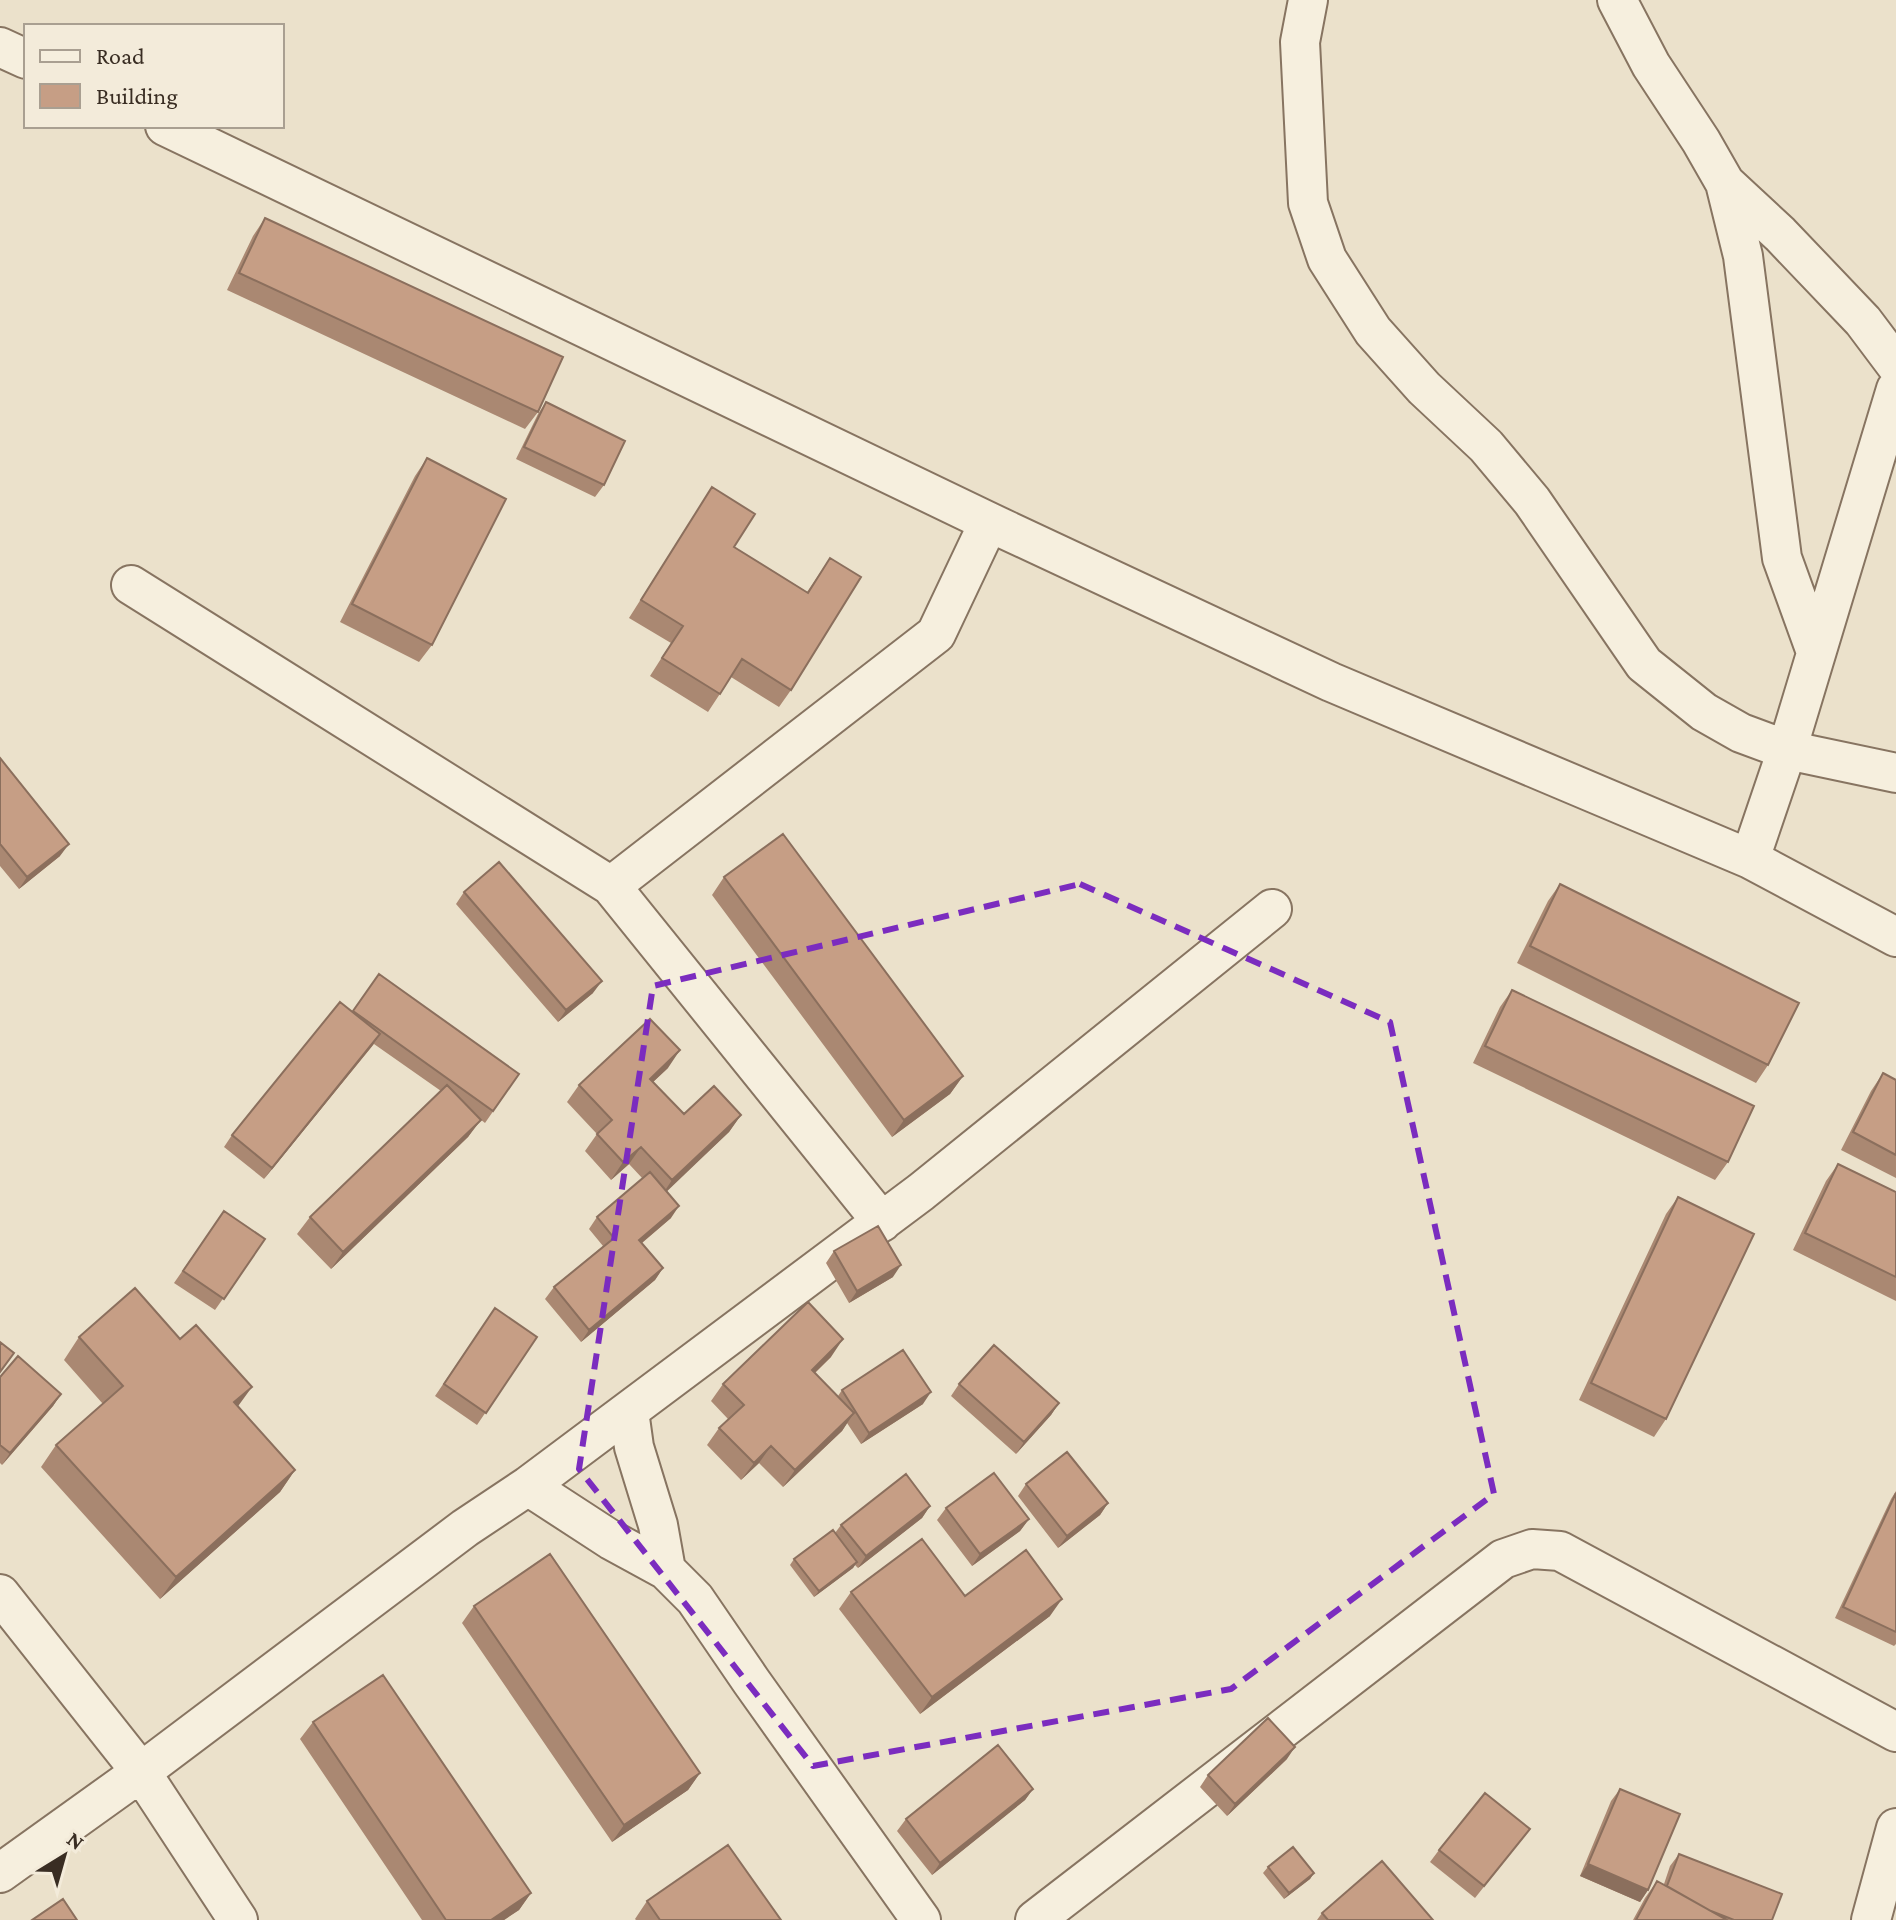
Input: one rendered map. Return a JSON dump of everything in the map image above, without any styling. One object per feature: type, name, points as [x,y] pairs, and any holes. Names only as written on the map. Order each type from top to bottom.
[{"type":"street","points":[[1308,0],[1300,42],[1308,203],[1327,259],[1373,331],[1424,388],[1486,446],[1532,501],[1644,664],[1704,712],[1741,733],[1787,750],[1896,773]]},
{"type":"street","points":[[1617,0],[1651,65],[1725,183],[1743,256],[1782,558],[1816,652]]},
{"type":"street","points":[[0,47],[24,58]]},
{"type":"street","points":[[169,128],[989,522],[1331,682],[1750,859],[1896,937]]},
{"type":"street","points":[[1725,183],[1780,234],[1863,321],[1896,365]]},
{"type":"street","points":[[1750,859],[1787,750],[1896,389]]},
{"type":"street","points":[[611,886],[936,634],[989,522]]},
{"type":"street","points":[[131,585],[611,886],[882,1222]]},
{"type":"street","points":[[0,1873],[141,1772],[465,1528],[528,1486],[882,1222],[1272,909]]},
{"type":"street","points":[[629,1411],[634,1447],[658,1525],[666,1570]]},
{"type":"street","points":[[528,1486],[611,1540],[666,1570],[695,1599],[921,1920]]},
{"type":"street","points":[[1035,1920],[1503,1559],[1532,1549],[1560,1551],[1896,1732]]},
{"type":"street","points":[[0,1594],[141,1772],[238,1920]]},
{"type":"street","points":[[1871,1920],[1896,1828]]},
{"type":"highlighted area","points":[[1080,884],[1390,1022],[1494,1494],[1231,1689],[813,1766],[579,1469],[653,986]]},
{"type":"building","points":[[265,218],[563,357],[538,412],[239,273]]},
{"type":"building","points":[[546,402],[625,441],[604,485],[524,447]]},
{"type":"building","points":[[427,458],[506,499],[432,645],[352,604]]},
{"type":"building","points":[[712,487],[755,514],[734,547],[808,593],[830,558],[861,577],[791,690],[742,659],[720,694],[662,658],[683,626],[641,600]]},
{"type":"building","points":[[0,758],[69,844],[27,877],[0,844]]},
{"type":"building","points":[[783,834],[963,1076],[904,1120],[724,877]]},
{"type":"building","points":[[499,862],[602,981],[566,1010],[464,892]]},
{"type":"building","points":[[1560,884],[1799,1003],[1768,1065],[1530,946]]},
{"type":"building","points":[[379,974],[519,1074],[493,1111],[353,1011]]},
{"type":"building","points":[[1512,990],[1754,1106],[1728,1162],[1485,1046]]},
{"type":"building","points":[[340,1002],[380,1034],[272,1168],[232,1135]]},
{"type":"building","points":[[650,1019],[680,1050],[650,1079],[684,1114],[714,1086],[741,1115],[672,1180],[641,1147],[623,1162],[597,1134],[612,1120],[579,1085]]},
{"type":"building","points":[[1883,1073],[1896,1080],[1896,1155],[1853,1132]]},
{"type":"building","points":[[447,1085],[481,1120],[343,1252],[310,1217]]},
{"type":"building","points":[[1838,1164],[1896,1192],[1896,1277],[1805,1233]]},
{"type":"building","points":[[650,1172],[679,1206],[639,1240],[663,1268],[589,1330],[554,1287],[614,1238],[597,1217]]},
{"type":"building","points":[[1678,1197],[1754,1234],[1666,1419],[1591,1383]]},
{"type":"building","points":[[224,1211],[265,1239],[224,1299],[183,1271]]},
{"type":"building","points":[[878,1226],[901,1265],[857,1291],[834,1251]]},
{"type":"building","points":[[135,1288],[180,1339],[196,1325],[252,1387],[234,1402],[295,1470],[176,1577],[56,1445],[123,1386],[79,1337]]},
{"type":"building","points":[[808,1302],[843,1339],[812,1370],[854,1413],[795,1470],[771,1446],[754,1463],[719,1428],[744,1405],[723,1384]]},
{"type":"building","points":[[495,1308],[537,1337],[486,1413],[444,1384]]},
{"type":"building","points":[[0,1342],[14,1353],[0,1372]]},
{"type":"building","points":[[994,1345],[1059,1403],[1024,1442],[959,1384]]},
{"type":"building","points":[[903,1350],[931,1392],[869,1433],[842,1390]]},
{"type":"building","points":[[18,1356],[61,1394],[10,1453],[0,1445],[0,1377]]},
{"type":"building","points":[[1067,1452],[1108,1503],[1067,1536],[1026,1484]]},
{"type":"building","points":[[994,1473],[1029,1519],[980,1554],[946,1508]]},
{"type":"building","points":[[906,1474],[930,1506],[866,1556],[841,1525]]},
{"type":"building","points":[[1896,1493],[1896,1632],[1843,1607]]},
{"type":"building","points":[[833,1530],[857,1562],[819,1591],[794,1559]]},
{"type":"building","points":[[922,1539],[965,1596],[1026,1550],[1062,1599],[932,1697],[851,1592]]},
{"type":"building","points":[[550,1554],[700,1773],[624,1825],[474,1606]]},
{"type":"building","points":[[383,1675],[531,1893],[491,1920],[446,1920],[313,1722]]},
{"type":"building","points":[[1268,1718],[1295,1747],[1235,1804],[1208,1775]]},
{"type":"building","points":[[998,1745],[1033,1789],[940,1863],[906,1819]]},
{"type":"building","points":[[1620,1789],[1680,1814],[1648,1890],[1588,1864]]},
{"type":"building","points":[[1485,1793],[1530,1829],[1484,1886],[1439,1850]]},
{"type":"building","points":[[728,1845],[781,1920],[660,1920],[647,1901]]},
{"type":"building","points":[[1293,1847],[1314,1873],[1289,1893],[1268,1867]]},
{"type":"building","points":[[1679,1854],[1782,1894],[1772,1920],[1734,1920],[1667,1886]]},
{"type":"building","points":[[1382,1861],[1433,1920],[1328,1920],[1322,1913]]},
{"type":"building","points":[[1657,1881],[1727,1920],[1636,1920]]},
{"type":"building","points":[[63,1899],[77,1920],[32,1920]]}]
